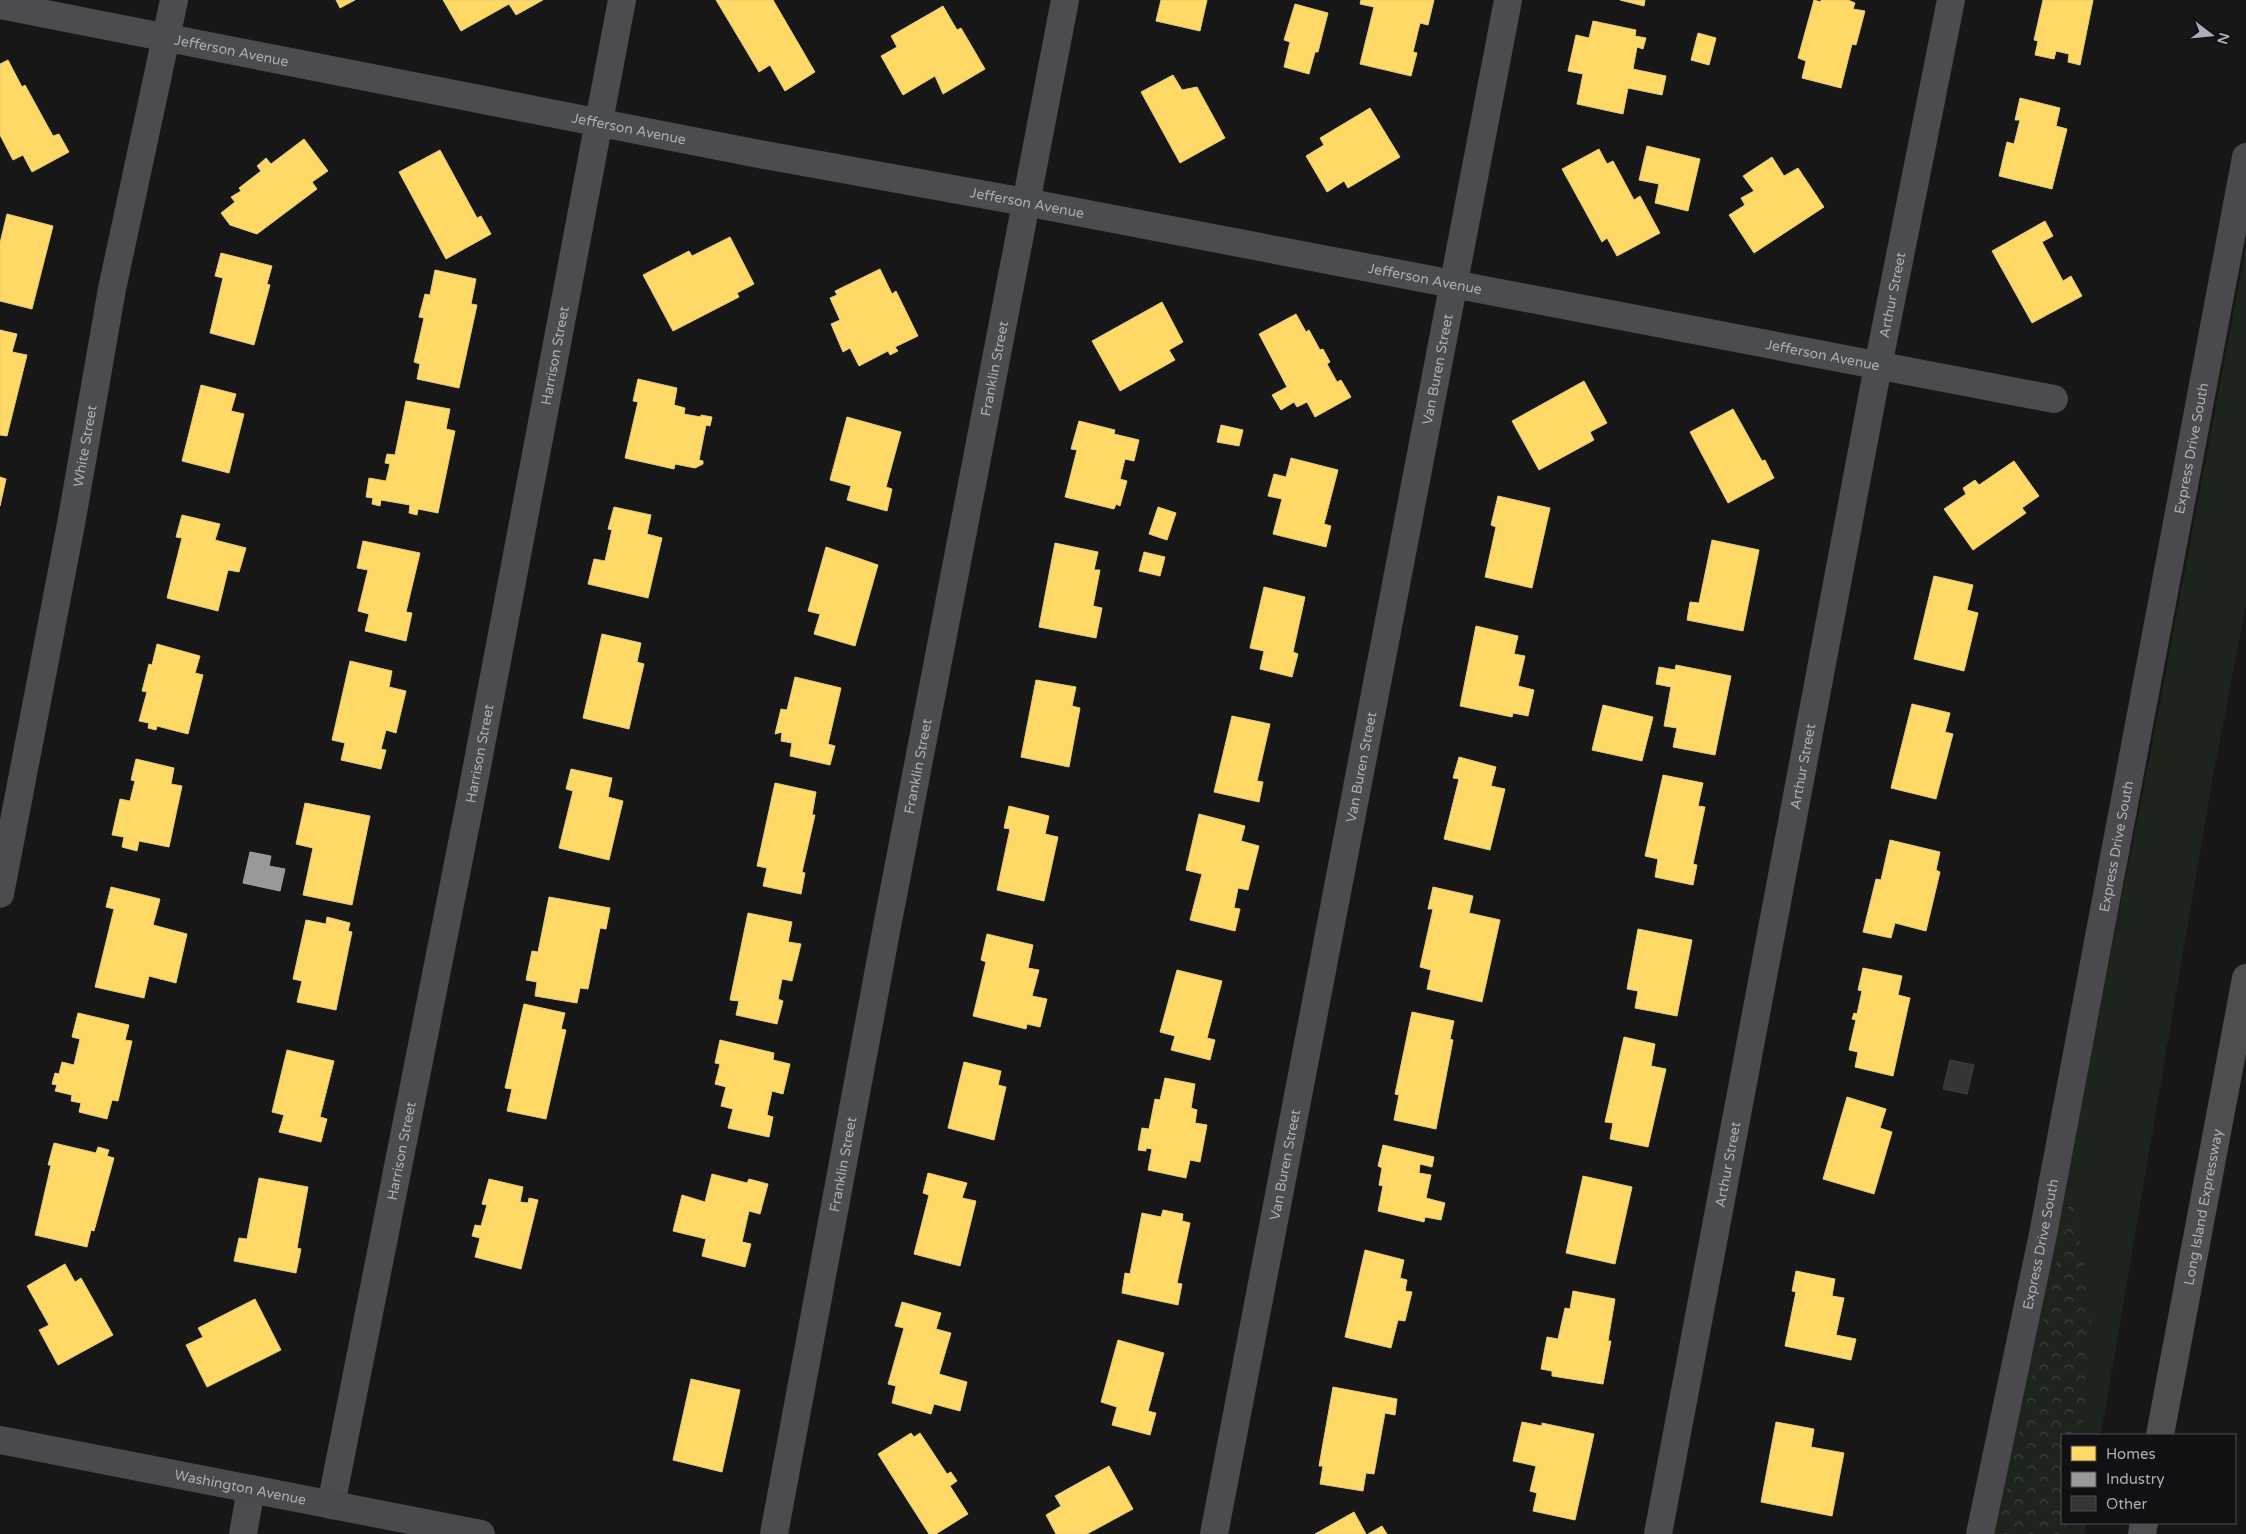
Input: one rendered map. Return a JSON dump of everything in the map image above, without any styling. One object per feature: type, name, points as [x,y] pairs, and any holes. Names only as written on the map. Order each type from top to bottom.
[{"type":"highway","name":"Long Island Expressway","points":[[2160,1434],[2246,978]]},
{"type":"main road","name":"Express Drive South","points":[[1980,1534],[2043,1234],[2246,157]]},
{"type":"main road","name":"Washington Avenue","points":[[0,1440],[481,1534]]},
{"type":"street","name":"White Street","points":[[0,894],[71,524],[112,289],[174,0]]},
{"type":"street","name":"Harrison Street","points":[[331,1505],[471,798],[622,0]]},
{"type":"street","name":"Franklin Street","points":[[774,1534],[1025,202],[1065,0]]},
{"type":"street","name":"Van Buren Street","points":[[1214,1534],[1508,0]]},
{"type":"street","name":"Arthur Street","points":[[1658,1534],[1878,366],[1951,0]]},
{"type":"street","name":"Jefferson Avenue","points":[[0,5],[759,154],[1025,202],[2054,399]]},
{"type":"street","points":[[243,1534],[252,1489]]},
{"type":"green space","points":[[2246,246],[2246,605],[2214,770],[2101,1434],[2061,1434],[2061,1524],[2087,1524],[2085,1534],[1991,1534],[2079,1114],[2151,750]]},
{"type":"green space","points":[[2072,1189],[2091,1317],[2082,1434],[2061,1434],[2061,1524],[2072,1524],[2071,1534],[1997,1534]]},
{"type":"building: Homes","points":[[336,0],[355,0],[340,8]]},
{"type":"building: Homes","points":[[443,0],[543,0],[516,15],[509,4],[461,31]]},
{"type":"building: Homes","points":[[716,0],[773,0],[815,72],[785,91],[770,65],[759,72]]},
{"type":"building: Homes","points":[[1161,0],[1207,0],[1200,31],[1156,21]]},
{"type":"building: Homes","points":[[1361,0],[1434,0],[1428,25],[1420,23],[1413,52],[1417,53],[1411,76],[1360,64],[1374,7],[1360,4]]},
{"type":"building: Homes","points":[[1620,0],[1645,0],[1644,6]]},
{"type":"building: Homes","points":[[1814,0],[1821,2],[1821,0],[1848,0],[1855,3],[1853,9],[1865,11],[1856,45],[1852,44],[1841,88],[1802,78],[1806,61],[1798,58]]},
{"type":"building: Homes","points":[[2043,0],[2093,0],[2080,65],[2068,62],[2069,54],[2056,51],[2054,59],[2035,55],[2038,41],[2034,40]]},
{"type":"building: Homes","points":[[1295,4],[1328,13],[1318,52],[1315,52],[1309,74],[1284,67],[1290,42],[1284,40]]},
{"type":"building: Homes","points":[[943,6],[957,30],[961,28],[985,69],[943,94],[935,76],[903,95],[881,56],[897,47],[891,36]]},
{"type":"building: Homes","points":[[1593,21],[1636,30],[1635,36],[1646,38],[1643,49],[1637,47],[1633,69],[1666,76],[1662,95],[1628,88],[1623,114],[1577,104],[1583,74],[1568,71],[1576,35],[1589,38]]},
{"type":"building: Homes","points":[[1698,33],[1716,38],[1709,65],[1691,60]]},
{"type":"building: Homes","points":[[8,60],[22,87],[25,85],[53,136],[59,134],[69,152],[32,172],[23,155],[13,160],[0,135],[0,64]]},
{"type":"building: Homes","points":[[1173,75],[1182,90],[1197,87],[1225,138],[1180,163],[1141,92]]},
{"type":"building: Homes","points":[[2020,98],[2060,108],[2056,126],[2067,129],[2052,189],[1999,176],[2007,142],[2014,144],[2020,120],[2015,120]]},
{"type":"building: Homes","points":[[1370,108],[1400,157],[1348,188],[1344,181],[1327,192],[1306,156],[1324,145],[1320,138]]},
{"type":"building: Homes","points":[[304,139],[328,171],[312,182],[317,189],[257,234],[230,225],[221,213],[235,202],[231,197],[241,191],[239,188],[261,171],[257,166],[266,158],[271,164]]},
{"type":"building: Homes","points":[[1647,146],[1700,159],[1688,211],[1655,203],[1659,184],[1639,180]]},
{"type":"building: Homes","points":[[1599,149],[1607,164],[1613,161],[1634,200],[1640,196],[1660,233],[1617,256],[1607,238],[1602,242],[1562,169]]},
{"type":"building: Homes","points":[[440,150],[477,218],[481,216],[491,234],[446,259],[399,172]]},
{"type":"building: Homes","points":[[1772,157],[1784,176],[1798,168],[1824,207],[1754,253],[1729,215],[1745,205],[1741,198],[1754,191],[1743,176]]},
{"type":"building: Homes","points":[[7,214],[53,226],[32,309],[0,301],[0,243]]},
{"type":"building: Homes","points":[[2045,221],[2053,236],[2042,242],[2063,281],[2071,276],[2082,296],[2032,323],[1992,251]]},
{"type":"building: Homes","points":[[730,237],[754,284],[737,293],[739,297],[673,331],[643,275],[689,251],[692,256]]},
{"type":"building: Homes","points":[[221,253],[272,266],[267,284],[270,285],[254,345],[210,333],[223,278],[215,276]]},
{"type":"building: Homes","points":[[880,269],[892,294],[896,291],[918,336],[895,347],[898,351],[890,355],[888,351],[859,366],[850,348],[843,352],[831,324],[840,320],[830,298],[837,295],[835,291]]},
{"type":"building: Homes","points":[[435,270],[476,279],[471,304],[477,305],[459,388],[417,379],[420,364],[414,362],[424,318],[419,317],[425,294],[430,295]]},
{"type":"building: Homes","points":[[1162,302],[1183,342],[1169,350],[1175,360],[1120,391],[1092,341]]},
{"type":"building: Homes","points":[[1296,314],[1306,332],[1309,330],[1320,350],[1323,349],[1330,362],[1327,364],[1337,382],[1341,380],[1351,397],[1315,417],[1307,402],[1297,407],[1294,402],[1281,410],[1272,395],[1287,387],[1259,334]]},
{"type":"building: Homes","points":[[0,330],[17,334],[12,352],[27,355],[7,436],[0,435]]},
{"type":"building: Homes","points":[[638,379],[677,388],[674,405],[685,408],[684,414],[712,417],[710,426],[706,425],[699,460],[703,461],[703,464],[695,468],[675,464],[674,469],[625,458],[638,402],[633,401]]},
{"type":"building: Homes","points":[[1584,381],[1607,423],[1590,432],[1594,440],[1539,470],[1512,421]]},
{"type":"building: Homes","points":[[201,385],[236,394],[231,411],[244,414],[229,473],[182,461]]},
{"type":"building: Homes","points":[[406,401],[450,409],[446,429],[455,431],[438,513],[418,509],[417,515],[409,513],[410,505],[381,500],[380,506],[372,504],[373,498],[366,497],[369,478],[386,481],[390,464],[385,463],[387,454],[395,455]]},
{"type":"building: Homes","points":[[1733,409],[1762,461],[1765,460],[1774,478],[1728,503],[1690,432]]},
{"type":"building: Homes","points":[[847,417],[901,432],[886,487],[892,489],[887,511],[847,500],[851,486],[830,480]]},
{"type":"building: Homes","points":[[1079,421],[1115,430],[1114,434],[1139,440],[1134,461],[1125,459],[1120,479],[1127,481],[1120,506],[1116,504],[1114,509],[1065,497],[1077,450],[1071,449]]},
{"type":"building: Homes","points":[[1221,425],[1243,430],[1239,446],[1217,442]]},
{"type":"building: Homes","points":[[1291,458],[1338,470],[1324,524],[1331,526],[1326,547],[1273,534],[1282,499],[1268,496],[1274,474],[1286,477]]},
{"type":"building: Homes","points":[[2014,461],[2039,496],[2022,508],[2026,513],[1973,550],[1944,509],[1966,494],[1963,488],[1975,480],[1979,485]]},
{"type":"building: Homes","points":[[0,477],[6,479],[0,506]]},
{"type":"building: Homes","points":[[1498,496],[1550,508],[1532,588],[1485,577],[1496,527],[1491,525]]},
{"type":"building: Homes","points":[[614,507],[651,515],[647,534],[662,538],[648,598],[588,584],[594,559],[605,561],[612,530],[608,529]]},
{"type":"building: Homes","points":[[1158,507],[1176,513],[1167,540],[1149,534]]},
{"type":"building: Homes","points":[[182,515],[220,524],[215,540],[246,548],[239,572],[228,570],[218,611],[167,598],[182,538],[176,537]]},
{"type":"building: Homes","points":[[1712,540],[1759,550],[1743,631],[1687,620],[1690,602],[1699,603]]},
{"type":"building: Homes","points":[[363,541],[420,553],[406,612],[412,613],[406,641],[365,631],[369,614],[358,611],[368,570],[357,568]]},
{"type":"building: Homes","points":[[1055,543],[1098,552],[1094,570],[1100,570],[1093,606],[1102,608],[1096,638],[1039,627]]},
{"type":"building: Homes","points":[[826,547],[878,565],[855,646],[814,634],[820,614],[808,611]]},
{"type":"building: Homes","points":[[1144,552],[1165,557],[1160,576],[1139,571]]},
{"type":"building: Homes","points":[[1934,576],[1973,585],[1967,610],[1978,613],[1964,671],[1914,659]]},
{"type":"building: Homes","points":[[1264,587],[1305,597],[1293,652],[1298,654],[1292,677],[1260,669],[1264,651],[1250,648]]},
{"type":"building: Homes","points":[[1476,626],[1518,636],[1514,654],[1525,656],[1518,686],[1534,690],[1528,716],[1513,713],[1512,717],[1460,706]]},
{"type":"building: Homes","points":[[602,634],[641,643],[637,662],[644,664],[629,729],[583,718]]},
{"type":"building: Homes","points":[[157,644],[200,656],[195,673],[203,675],[188,734],[157,726],[156,730],[148,728],[149,723],[139,721],[147,692],[142,691],[149,664],[152,665]]},
{"type":"building: Homes","points":[[350,661],[392,671],[389,687],[406,691],[396,733],[386,730],[381,749],[386,750],[381,769],[341,760],[345,743],[332,740]]},
{"type":"building: Homes","points":[[1676,665],[1731,676],[1715,755],[1673,747],[1677,728],[1664,726],[1671,687],[1656,684],[1659,667],[1675,670]]},
{"type":"building: Homes","points":[[795,677],[841,688],[828,744],[835,746],[830,765],[790,756],[792,743],[781,741],[782,732],[775,734],[781,709],[787,710]]},
{"type":"building: Homes","points":[[1036,680],[1076,687],[1072,706],[1080,708],[1069,767],[1021,757]]},
{"type":"building: Homes","points":[[1912,704],[1950,713],[1945,732],[1953,734],[1936,799],[1891,788]]},
{"type":"building: Homes","points":[[1603,705],[1653,717],[1642,761],[1592,750]]},
{"type":"building: Homes","points":[[1232,716],[1270,724],[1257,781],[1263,782],[1259,802],[1214,792]]},
{"type":"building: Homes","points":[[1459,757],[1496,767],[1491,786],[1505,789],[1490,850],[1444,839],[1459,779],[1453,778]]},
{"type":"building: Homes","points":[[136,759],[174,768],[171,784],[182,786],[169,847],[139,841],[137,851],[122,847],[124,837],[112,835],[120,799],[130,801],[135,781],[131,780]]},
{"type":"building: Homes","points":[[571,769],[612,778],[608,797],[623,801],[609,860],[559,848],[573,791],[566,789]]},
{"type":"building: Homes","points":[[1663,775],[1703,783],[1698,806],[1705,807],[1693,864],[1697,865],[1693,885],[1655,877],[1658,859],[1645,856]]},
{"type":"building: Homes","points":[[775,783],[816,792],[812,815],[815,815],[802,872],[805,873],[801,894],[763,886],[767,868],[757,866]]},
{"type":"building: Homes","points":[[305,803],[370,816],[352,905],[303,895],[313,848],[296,844]]},
{"type":"building: Homes","points":[[1009,806],[1049,816],[1045,834],[1058,837],[1044,901],[997,890],[1010,829],[1004,828]]},
{"type":"building: Homes","points":[[1199,814],[1245,826],[1241,841],[1259,846],[1248,890],[1238,888],[1234,908],[1240,909],[1235,931],[1190,920],[1202,874],[1186,870]]},
{"type":"building: Homes","points":[[1890,840],[1940,852],[1936,870],[1940,872],[1926,931],[1895,923],[1891,938],[1863,932],[1876,879],[1881,880]]},
{"type":"building: Homes","points":[[111,887],[160,899],[153,925],[187,934],[176,983],[149,976],[144,998],[95,987],[114,909],[106,907]]},
{"type":"building: Homes","points":[[1433,887],[1473,896],[1469,913],[1500,920],[1482,1002],[1427,989],[1431,970],[1420,967],[1433,909],[1428,909]]},
{"type":"building: Homes","points":[[549,897],[610,908],[606,929],[600,928],[588,989],[580,988],[577,1003],[535,996],[537,982],[526,980],[532,951],[538,952]]},
{"type":"building: Homes","points":[[748,913],[792,922],[788,942],[801,944],[792,981],[782,979],[778,999],[783,1001],[777,1024],[736,1015],[739,1001],[730,1000]]},
{"type":"building: Homes","points":[[327,917],[350,923],[348,931],[352,932],[336,1010],[297,1002],[302,981],[293,979],[306,920],[326,924]]},
{"type":"building: Homes","points":[[1638,929],[1692,940],[1677,1016],[1635,1008],[1638,991],[1627,989]]},
{"type":"building: Homes","points":[[987,934],[1033,945],[1028,968],[1039,970],[1032,996],[1047,999],[1040,1027],[1027,1024],[1026,1029],[973,1016],[986,962],[981,960]]},
{"type":"building: Homes","points":[[1863,968],[1902,976],[1898,995],[1910,998],[1893,1076],[1855,1067],[1858,1052],[1849,1050],[1856,1020],[1852,1019],[1854,1013],[1857,1014],[1862,991],[1858,990]]},
{"type":"building: Homes","points":[[1177,970],[1222,981],[1207,1038],[1215,1040],[1210,1060],[1171,1050],[1175,1036],[1160,1032]]},
{"type":"building: Homes","points":[[524,1004],[565,1013],[561,1029],[566,1030],[546,1119],[507,1111],[512,1089],[505,1088]]},
{"type":"building: Homes","points":[[1412,1012],[1454,1021],[1450,1039],[1453,1040],[1436,1129],[1394,1120],[1399,1095],[1395,1094]]},
{"type":"building: Homes","points":[[78,1013],[129,1025],[125,1040],[132,1041],[118,1101],[112,1100],[107,1119],[79,1112],[81,1103],[71,1101],[72,1095],[55,1091],[57,1085],[52,1084],[55,1073],[59,1074],[62,1062],[74,1065],[80,1039],[72,1037]]},
{"type":"building: Homes","points":[[1624,1037],[1655,1044],[1651,1066],[1666,1069],[1648,1147],[1610,1139],[1613,1123],[1605,1122]]},
{"type":"building: Homes","points":[[720,1040],[774,1053],[773,1060],[790,1064],[783,1094],[772,1091],[767,1115],[773,1117],[769,1137],[728,1128],[733,1109],[721,1106],[726,1087],[715,1084],[720,1064],[715,1063]]},
{"type":"building: Homes","points":[[287,1050],[334,1061],[320,1117],[327,1119],[321,1142],[279,1132],[284,1115],[272,1112]]},
{"type":"building: Homes","points":[[964,1062],[1001,1071],[998,1085],[1006,1087],[994,1140],[948,1128]]},
{"type":"building: Homes","points":[[1165,1078],[1195,1084],[1191,1108],[1197,1110],[1195,1123],[1207,1125],[1200,1162],[1190,1160],[1186,1178],[1148,1170],[1152,1149],[1146,1148],[1146,1151],[1138,1150],[1142,1128],[1149,1129],[1155,1099],[1160,1100]]},
{"type":"building: Homes","points":[[1847,1097],[1886,1109],[1880,1128],[1892,1132],[1874,1194],[1823,1179]]},
{"type":"building: Homes","points":[[54,1143],[96,1153],[98,1147],[109,1150],[107,1156],[114,1158],[94,1231],[91,1230],[87,1247],[35,1235],[51,1165],[48,1165]]},
{"type":"building: Homes","points":[[1383,1145],[1434,1157],[1432,1167],[1420,1164],[1419,1173],[1431,1175],[1426,1198],[1445,1203],[1441,1220],[1425,1217],[1424,1222],[1378,1211],[1383,1186],[1379,1185],[1382,1168],[1378,1166]]},
{"type":"building: Homes","points":[[928,1173],[967,1183],[962,1198],[976,1201],[960,1266],[914,1254],[929,1195],[923,1193]]},
{"type":"building: Homes","points":[[712,1174],[747,1183],[749,1179],[768,1184],[760,1214],[749,1211],[742,1242],[751,1244],[745,1267],[702,1256],[706,1239],[673,1231],[682,1195],[705,1202]]},
{"type":"building: Homes","points":[[1583,1176],[1632,1187],[1615,1264],[1566,1253]]},
{"type":"building: Homes","points":[[259,1178],[308,1187],[297,1248],[301,1249],[296,1273],[234,1261],[239,1238],[247,1239]]},
{"type":"building: Homes","points":[[489,1179],[523,1187],[520,1202],[528,1203],[529,1198],[538,1200],[521,1269],[475,1257],[480,1238],[472,1236],[475,1225],[481,1226],[487,1205],[482,1204]]},
{"type":"building: Homes","points":[[1163,1210],[1183,1214],[1182,1221],[1190,1223],[1177,1283],[1182,1284],[1178,1305],[1122,1293],[1125,1273],[1130,1274],[1142,1213],[1161,1217]]},
{"type":"building: Homes","points":[[1365,1250],[1404,1260],[1400,1278],[1407,1280],[1405,1291],[1412,1292],[1405,1321],[1398,1320],[1391,1348],[1345,1337]]},
{"type":"building: Homes","points":[[65,1264],[75,1282],[81,1278],[113,1335],[58,1365],[39,1330],[49,1325],[27,1286]]},
{"type":"building: Homes","points":[[1796,1271],[1835,1279],[1832,1296],[1844,1298],[1836,1335],[1856,1339],[1851,1360],[1785,1346],[1796,1292],[1792,1291]]},
{"type":"building: Homes","points":[[1573,1291],[1615,1299],[1608,1341],[1611,1341],[1603,1384],[1552,1376],[1552,1371],[1541,1369],[1547,1337],[1558,1339],[1565,1308],[1570,1309]]},
{"type":"building: Homes","points":[[255,1299],[281,1350],[207,1387],[186,1345],[203,1337],[198,1328]]},
{"type":"building: Homes","points":[[902,1302],[941,1313],[936,1329],[951,1333],[939,1374],[967,1382],[960,1411],[934,1404],[931,1414],[892,1403],[896,1386],[888,1384],[904,1328],[895,1326]]},
{"type":"building: Homes","points":[[1118,1340],[1164,1353],[1148,1411],[1156,1413],[1150,1435],[1112,1425],[1117,1407],[1101,1402]]},
{"type":"building: Homes","points":[[691,1379],[740,1390],[722,1472],[673,1460]]},
{"type":"building: Homes","points":[[1333,1387],[1397,1399],[1395,1415],[1385,1413],[1374,1474],[1366,1473],[1363,1491],[1320,1484],[1323,1466],[1319,1466]]},
{"type":"building: Homes","points":[[1522,1422],[1542,1426],[1542,1423],[1594,1434],[1575,1520],[1533,1511],[1537,1493],[1530,1491],[1536,1466],[1513,1461]]},
{"type":"building: Homes","points":[[1776,1422],[1814,1429],[1811,1447],[1844,1453],[1832,1516],[1761,1502]]},
{"type":"building: Homes","points":[[911,1433],[914,1437],[920,1433],[947,1474],[951,1472],[957,1481],[950,1486],[968,1514],[936,1534],[929,1534],[878,1454]]},
{"type":"building: Homes","points":[[1109,1466],[1133,1509],[1087,1534],[1056,1534],[1046,1515],[1061,1506],[1055,1496]]},
{"type":"building: Homes","points":[[1354,1512],[1366,1534],[1315,1534]]},
{"type":"building: Homes","points":[[1382,1526],[1387,1534],[1368,1534]]},
{"type":"building: Industry","points":[[250,852],[271,856],[269,866],[285,869],[280,891],[243,883]]},
{"type":"building: Other","points":[[1950,1060],[1974,1065],[1967,1094],[1943,1089]]}]
